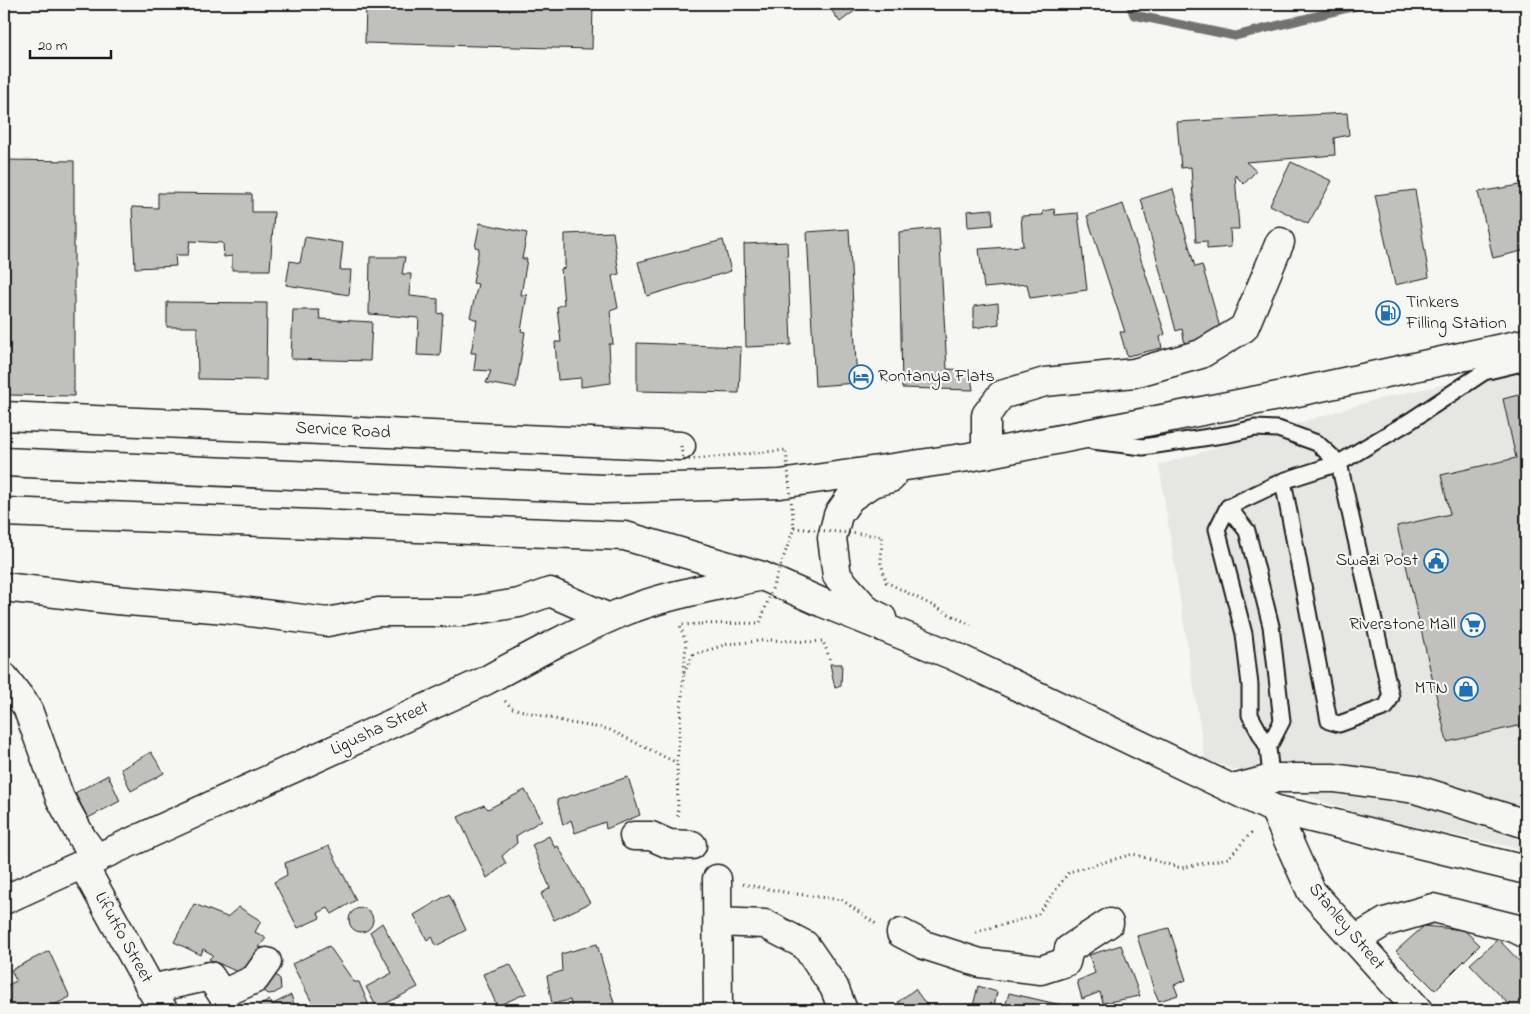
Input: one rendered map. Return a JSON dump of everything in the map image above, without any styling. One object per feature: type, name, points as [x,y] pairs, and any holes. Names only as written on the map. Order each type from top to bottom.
[{"type":"street","points":[[977,455],[986,415],[1001,395],[1045,382],[1134,373],[1201,354],[1244,328],[1280,242]]},
{"type":"street","points":[[4,462],[604,489],[780,484],[977,455],[1068,438],[1278,396],[1526,343]]},
{"type":"street","name":"Service Road","points":[[4,416],[682,446]]},
{"type":"street","points":[[977,455],[872,483],[850,498],[838,515],[832,538],[837,576],[868,611],[954,656],[1274,809],[1526,870]]},
{"type":"street","points":[[4,512],[625,536],[762,576],[954,656]]},
{"type":"street","name":"Ligusha Street","points":[[4,900],[485,681],[609,618],[666,598],[762,576]]},
{"type":"street","points":[[4,587],[116,600],[226,609],[326,622],[380,612],[463,612],[520,603],[550,592],[609,618]]},
{"type":"street","name":"Lifutfo Street","points":[[4,677],[27,706],[60,798],[82,838],[90,862],[157,1000]]},
{"type":"street","points":[[1234,789],[1271,779],[1334,778],[1415,789],[1526,824]]},
{"type":"street","name":"Stanley Street","points":[[1274,809],[1311,891],[1418,1010]]},
{"type":"street","points":[[634,836],[651,836],[669,844],[692,845]]},
{"type":"street","points":[[717,879],[718,1010]]},
{"type":"street","points":[[1355,940],[1385,922],[1433,908],[1514,928],[1526,934]]},
{"type":"street","points":[[718,922],[765,924],[805,945],[834,987],[843,1010]]},
{"type":"street","points":[[901,933],[924,945],[980,963],[1040,970],[1066,962],[1069,949],[1109,923]]},
{"type":"street","points":[[157,1000],[210,976],[222,994],[255,979],[267,962]]},
{"type":"lane","points":[[1274,809],[1268,748],[1250,715],[1250,685],[1244,634],[1217,529],[1228,508],[1283,481],[1339,463],[1410,421],[1484,372],[1526,362]]},
{"type":"lane","points":[[1068,438],[1143,447],[1229,434],[1255,428],[1278,429],[1317,443],[1339,463],[1391,697],[1386,708],[1339,724],[1329,721],[1283,481]]},
{"type":"lane","points":[[1228,508],[1247,530],[1271,626],[1282,722],[1268,748]]},
{"type":"path","points":[[682,446],[683,460],[786,450],[794,528],[760,623],[680,625],[686,643],[677,763],[677,814],[692,845]]},
{"type":"path","points":[[794,528],[882,536],[880,563],[886,582],[971,625]]},
{"type":"path","points":[[683,676],[693,655],[728,644],[770,640],[823,641],[831,662]]},
{"type":"path","points":[[485,681],[512,708],[570,723],[608,729],[677,763]]},
{"type":"path","points":[[967,935],[1037,915],[1069,872],[1133,854],[1181,868],[1228,858],[1274,809]]},
{"type":"path","points":[[717,879],[789,893],[842,900],[889,933],[901,933]]},
{"type":"shaded area","name":"Riverstone Mall","points":[[1526,367],[1526,850],[1368,817],[1205,759],[1159,465],[1382,398]]},
{"type":"building","points":[[366,4],[593,4],[592,49],[365,43]]},
{"type":"building","points":[[827,4],[864,4],[840,22]]},
{"type":"building","points":[[1347,113],[1349,135],[1334,138],[1335,155],[1246,162],[1256,171],[1244,184],[1235,175],[1239,229],[1230,229],[1231,247],[1207,249],[1207,241],[1196,242],[1191,167],[1181,168],[1177,122]]},
{"type":"building","points":[[4,160],[74,161],[74,396],[4,395]]},
{"type":"building","points":[[1291,162],[1332,181],[1308,224],[1270,205]]},
{"type":"building","points":[[1526,184],[1526,250],[1493,258],[1478,192]]},
{"type":"building","points":[[1173,189],[1195,267],[1202,265],[1221,331],[1185,345],[1182,329],[1176,331],[1141,199]]},
{"type":"building","points":[[1415,190],[1429,277],[1395,285],[1375,195]]},
{"type":"building","points":[[158,193],[252,194],[252,212],[274,212],[270,270],[232,270],[232,256],[224,257],[223,243],[190,241],[188,255],[175,255],[176,266],[135,268],[132,207],[158,208]]},
{"type":"building","points":[[1123,204],[1165,334],[1160,337],[1162,348],[1127,356],[1120,332],[1125,332],[1087,216]]},
{"type":"building","points":[[992,209],[993,225],[968,227],[967,211]]},
{"type":"building","points":[[1054,209],[1055,215],[1078,213],[1087,290],[1030,298],[1027,284],[984,288],[979,249],[1023,246],[1021,216],[1043,215],[1043,211]]},
{"type":"building","points":[[480,223],[527,233],[522,259],[527,259],[521,295],[527,295],[521,331],[525,332],[516,388],[486,383],[491,371],[474,370],[476,353],[471,353],[477,320],[470,317],[478,284],[473,283],[479,248],[475,247]]},
{"type":"building","points":[[939,228],[947,369],[970,370],[973,390],[902,388],[899,232]]},
{"type":"building","points":[[849,229],[857,383],[815,386],[807,232]]},
{"type":"building","points":[[613,232],[619,274],[612,276],[618,308],[610,311],[613,344],[609,344],[611,383],[581,387],[581,378],[558,380],[555,342],[561,342],[557,307],[564,304],[561,269],[565,268],[565,234]]},
{"type":"building","points":[[305,237],[343,243],[340,270],[351,270],[349,295],[286,285],[290,261],[300,263]]},
{"type":"building","points":[[723,240],[731,271],[647,296],[638,262]]},
{"type":"building","points":[[787,242],[791,345],[746,347],[744,244]]},
{"type":"building","points":[[370,257],[405,257],[402,274],[411,274],[410,296],[438,299],[438,314],[443,313],[440,356],[417,355],[419,318],[369,314]]},
{"type":"building","points":[[167,302],[267,303],[266,380],[198,379],[197,327],[167,327]]},
{"type":"building","points":[[998,303],[999,324],[974,328],[974,306]]},
{"type":"building","points":[[293,310],[319,310],[320,319],[372,322],[370,361],[291,359]]},
{"type":"building","points":[[637,343],[741,347],[739,393],[637,391]]},
{"type":"building","name":"Riverstone Mall","points":[[1526,393],[1526,724],[1447,742],[1397,526],[1450,514],[1441,475],[1516,458],[1503,399]]},
{"type":"building","points":[[830,664],[842,664],[841,686],[835,688]]},
{"type":"building","points":[[151,752],[164,773],[131,791],[121,769]]},
{"type":"building","points":[[108,775],[120,801],[88,818],[75,793]]},
{"type":"building","points":[[628,777],[640,815],[606,829],[605,822],[575,833],[571,820],[563,825],[557,800]]},
{"type":"building","points":[[525,790],[542,820],[516,836],[517,843],[502,856],[506,864],[487,878],[458,817],[484,805],[488,809]]},
{"type":"building","points":[[549,836],[555,848],[558,846],[590,903],[554,920],[541,894],[550,888],[532,845]]},
{"type":"building","points":[[329,846],[356,900],[332,914],[328,908],[318,913],[320,918],[298,928],[274,882],[287,875],[285,863]]},
{"type":"building","points":[[449,894],[466,930],[436,946],[432,936],[427,940],[414,915]]},
{"type":"building","points":[[194,904],[227,917],[239,907],[261,921],[255,932],[266,938],[259,947],[267,948],[251,978],[209,959],[213,955],[203,949],[201,955],[174,942]]},
{"type":"building","points":[[361,908],[366,909],[372,915],[372,925],[366,931],[361,932],[356,931],[350,925],[349,920],[350,915],[356,909]]},
{"type":"building","points":[[382,923],[418,987],[377,1008],[366,987],[392,973],[370,932]]},
{"type":"building","points":[[1424,926],[1464,930],[1480,945],[1435,990],[1396,951]]},
{"type":"building","points":[[1169,928],[1186,980],[1174,985],[1178,995],[1159,1001],[1137,936]]},
{"type":"building","points":[[1498,939],[1526,968],[1526,1010],[1514,1010],[1470,964]]},
{"type":"building","points":[[597,944],[614,1003],[590,1010],[572,1010],[570,1000],[552,1004],[547,976],[562,971],[561,954]]},
{"type":"building","points":[[1121,945],[1140,996],[1103,1003],[1100,992],[1082,999],[1077,981],[1095,973],[1089,955]]},
{"type":"building","points":[[329,946],[354,982],[359,982],[370,1008],[367,1010],[316,1010],[292,964]]},
{"type":"building","points":[[49,951],[70,997],[44,1010],[4,1010],[4,980],[6,986],[16,981],[11,970]]},
{"type":"building","points":[[510,964],[527,993],[497,1006],[483,974]]},
{"type":"building","points":[[275,974],[280,979],[281,989],[269,994],[261,988]]},
{"type":"building","points":[[978,986],[997,992],[993,1010],[972,1010]]},
{"type":"building","points":[[915,989],[930,1010],[904,1010],[898,1002]]},
{"type":"building","points":[[1009,993],[1083,1010],[1004,1010]]},
{"type":"building","points":[[291,995],[296,1010],[251,1010],[270,1000],[273,1004]]},
{"type":"waterway","points":[[1130,4],[1134,15],[1235,36],[1364,4]]},
{"type":"place","name":"Tinkers Filling Station","points":[[1388,313]]},
{"type":"place","name":"Rontanya Flats","points":[[861,377]]},
{"type":"place","name":"Swazi Post","points":[[1436,561]]},
{"type":"place","name":"Riverstone Mall","points":[[1473,625]]},
{"type":"place","name":"MTN","points":[[1466,689]]}]
